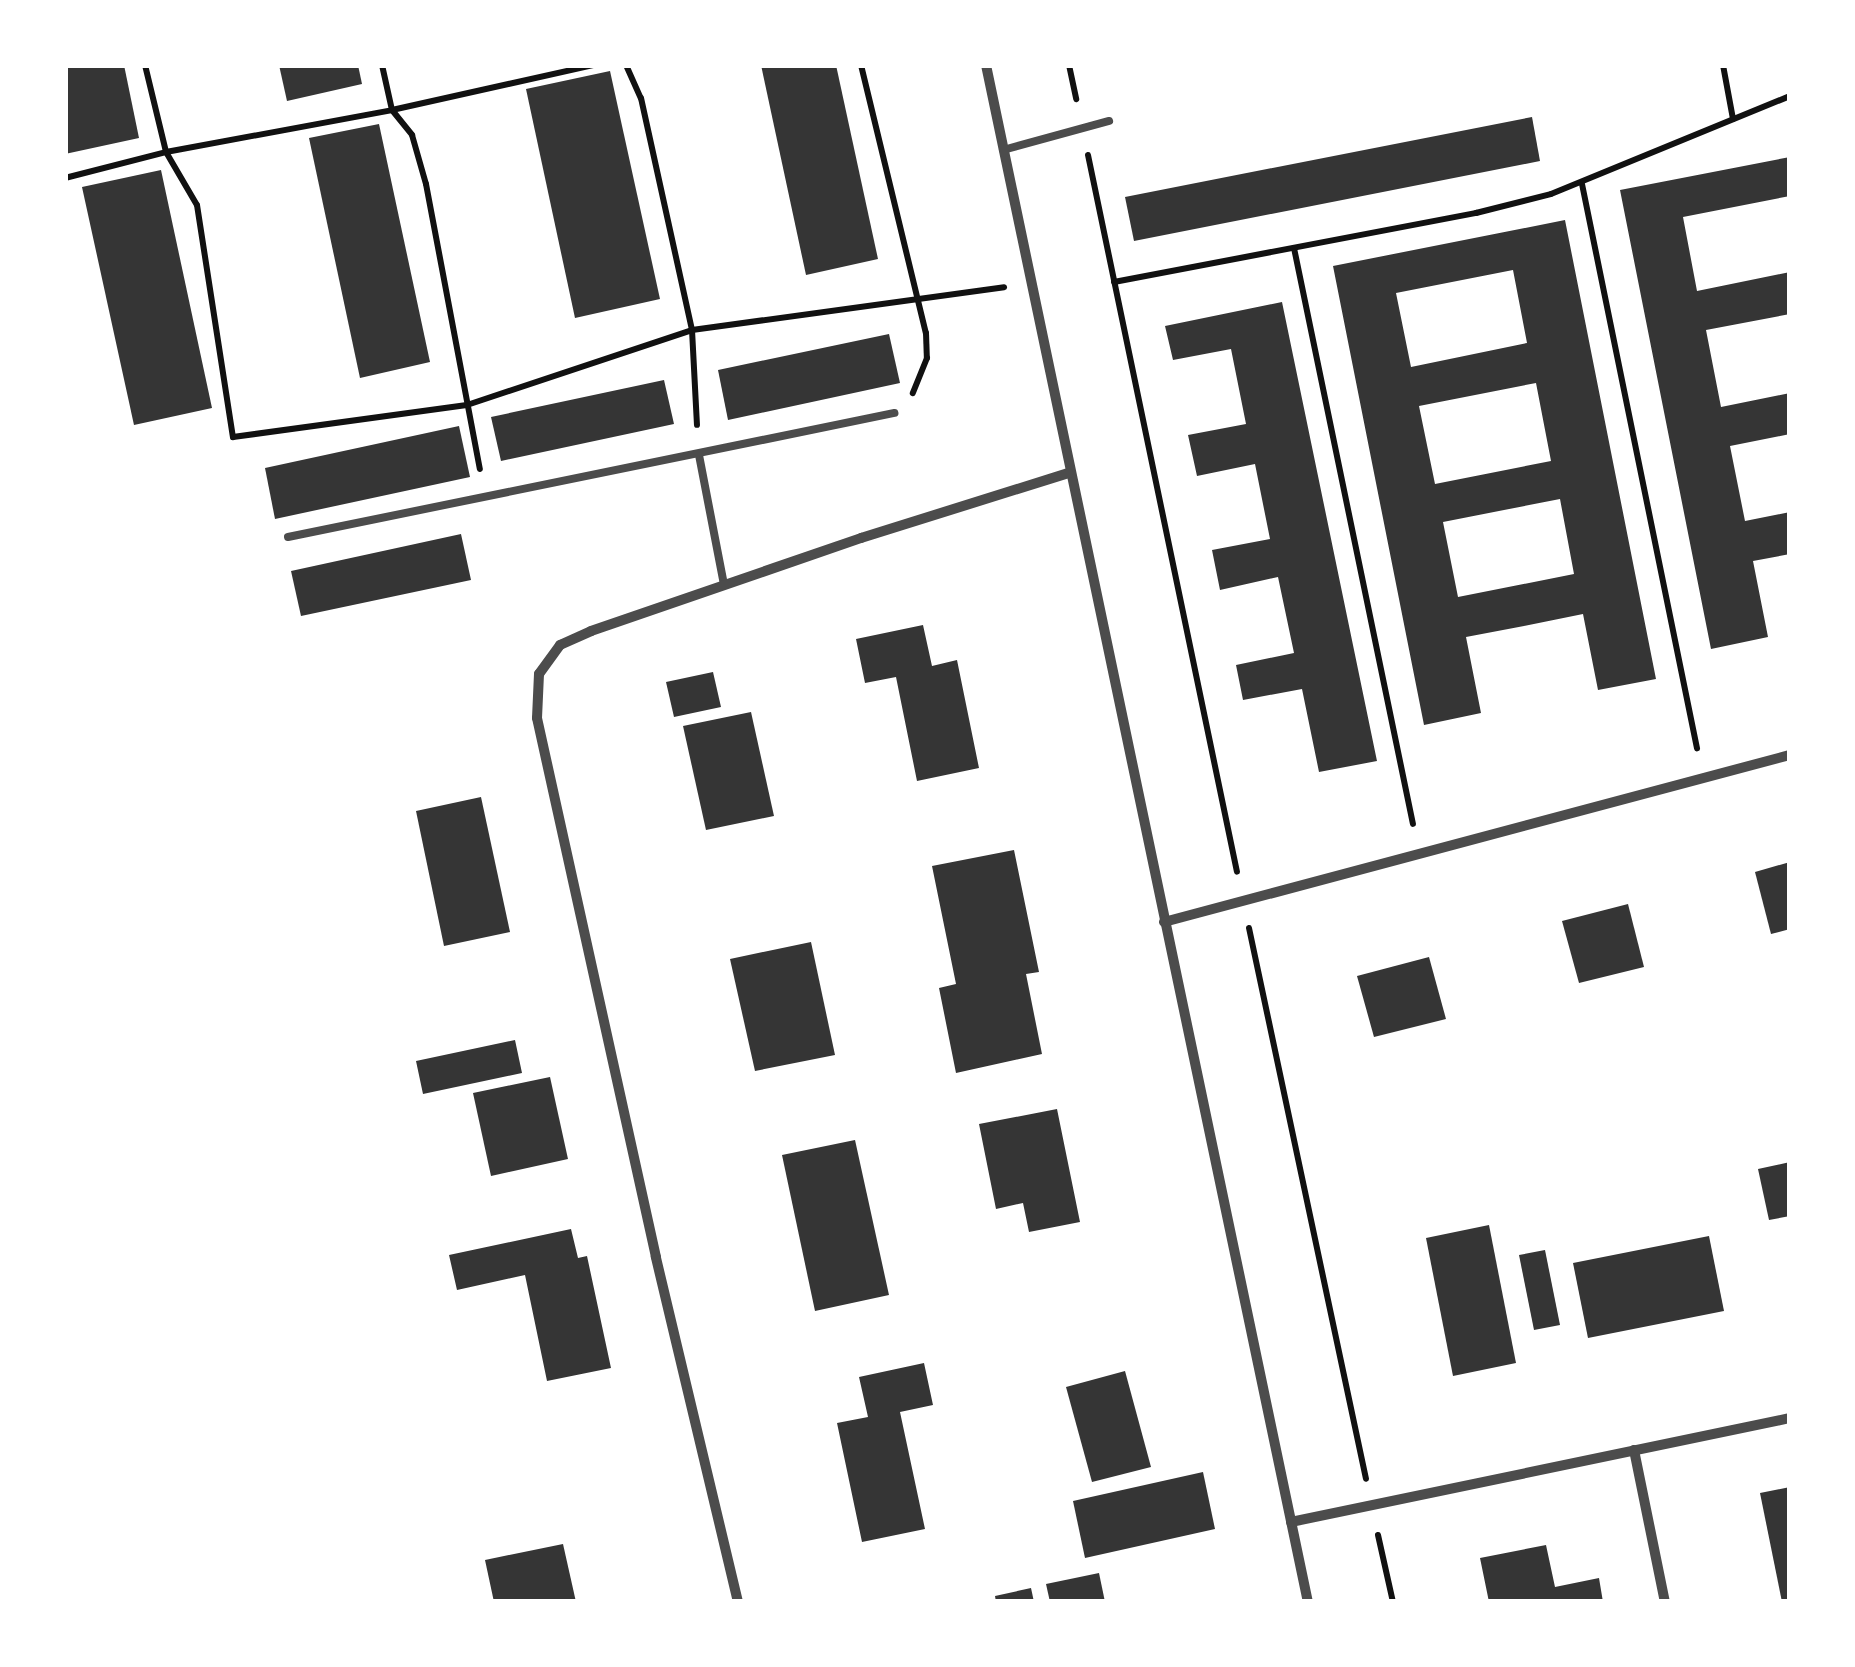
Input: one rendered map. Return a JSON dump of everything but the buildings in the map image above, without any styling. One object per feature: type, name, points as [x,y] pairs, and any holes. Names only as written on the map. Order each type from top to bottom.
[{"type":"street","points":[[986,65],[1068,473],[1308,1602]]},
{"type":"street","points":[[738,1602],[656,1258],[537,718],[540,674],[560,645],[724,585],[1068,473]]},
{"type":"street","points":[[1164,922],[1790,755]]},
{"type":"street","points":[[1292,1522],[1790,1418]]},
{"type":"street","points":[[1634,1450],[1665,1602]]},
{"type":"lane","points":[[1003,150],[1109,121]]},
{"type":"lane","points":[[288,537],[894,414]]},
{"type":"lane","points":[[699,455],[724,585]]},
{"type":"path","points":[[146,65],[166,152],[198,205],[233,437],[468,405],[692,330],[1030,284]]},
{"type":"path","points":[[382,65],[392,110],[412,135],[426,184],[486,497]]},
{"type":"path","points":[[65,178],[166,152],[392,110],[593,65]]},
{"type":"path","points":[[626,65],[641,98],[692,330],[699,455]]},
{"type":"path","points":[[861,65],[919,299],[926,358],[914,392],[894,414]]},
{"type":"path","points":[[1070,65],[1393,1602]]},
{"type":"path","points":[[1723,65],[1734,119]]},
{"type":"path","points":[[1114,282],[1476,213],[1582,184],[1790,96]]},
{"type":"path","points":[[1582,184],[1703,778]]},
{"type":"path","points":[[1294,248],[1419,854]]}]
